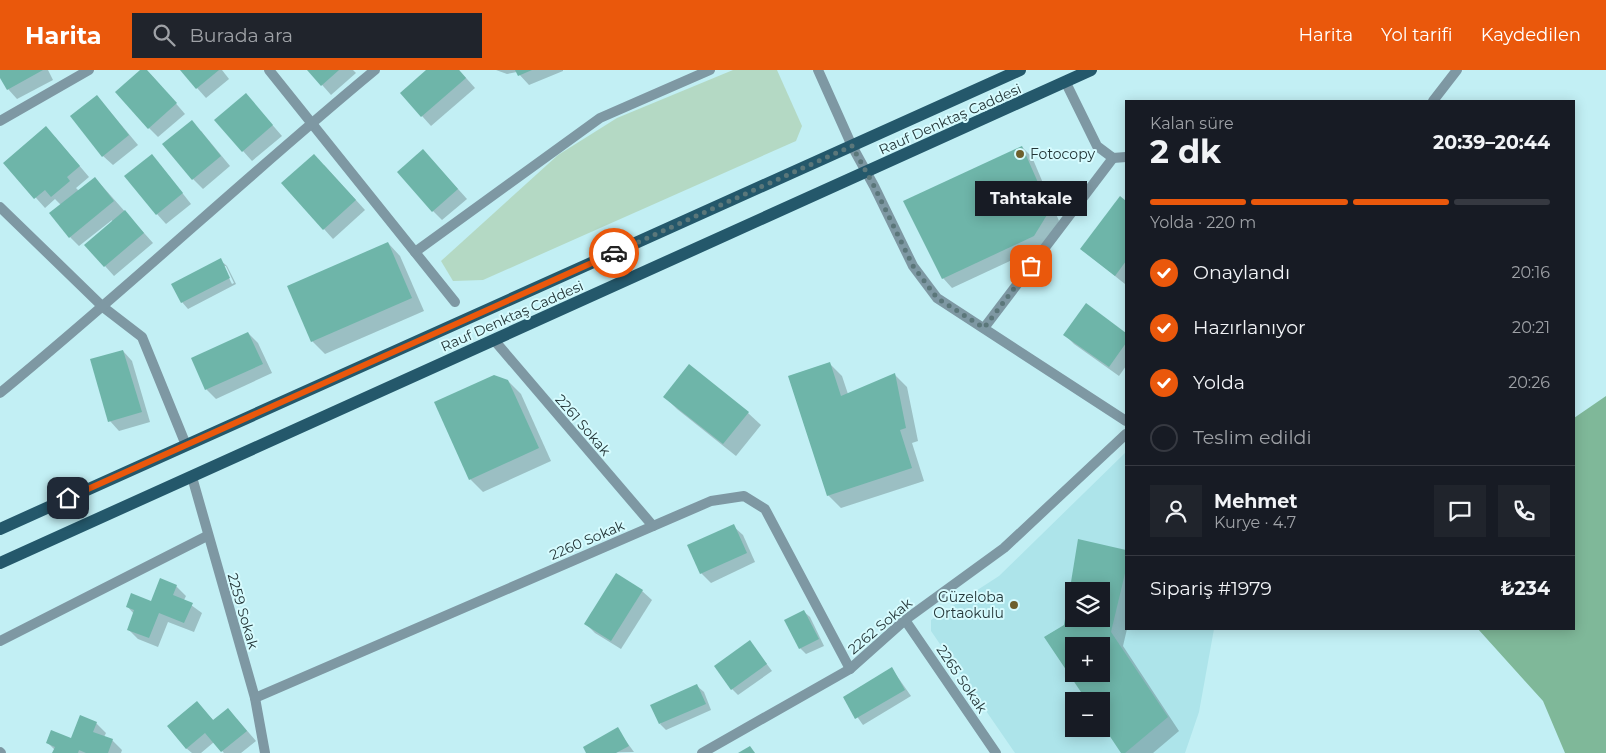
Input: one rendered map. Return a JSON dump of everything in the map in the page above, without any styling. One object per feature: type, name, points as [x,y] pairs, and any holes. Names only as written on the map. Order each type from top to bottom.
[{"type":"main road","name":"Rauf Denktaş Caddesi","points":[[0,529],[1020,70]]},
{"type":"main road","name":"Rauf Denktaş Caddesi","points":[[0,563],[1066,83],[1091,70]]},
{"type":"street","points":[[0,121],[89,70]]},
{"type":"street","points":[[269,70],[455,302]]},
{"type":"street","points":[[0,392],[104,307],[311,123],[374,70]]},
{"type":"street","points":[[415,252],[600,118],[710,70]]},
{"type":"street","points":[[818,70],[852,146],[913,266],[937,298],[1125,420]]},
{"type":"street","points":[[1434,100],[1457,70]]},
{"type":"street","points":[[1066,83],[1097,146],[1113,158],[1125,157]]},
{"type":"street","points":[[984,328],[1113,158]]},
{"type":"street","points":[[0,207],[104,307],[142,337],[180,426],[186,445]]},
{"type":"street","name":"2261 Sokak","points":[[494,340],[652,526]]},
{"type":"street","name":"2262 Sokak","points":[[702,753],[850,669],[905,620],[1004,548],[1125,435]]},
{"type":"street","name":"2259 Sokak","points":[[192,477],[254,698],[265,753]]},
{"type":"street","name":"2260 Sokak","points":[[254,698],[711,501],[744,496],[765,509],[850,669]]},
{"type":"street","points":[[0,641],[207,536]]},
{"type":"street","name":"2265 Sokak","points":[[905,620],[996,753]]},
{"type":"shaded area","name":"Güzeloba Ortaokulu","points":[[1125,453],[1125,630],[1214,630],[1199,712],[1185,753],[1015,753],[931,631],[931,620],[999,576]]},
{"type":"green space","points":[[733,70],[777,70],[802,126],[796,141],[483,280],[453,281],[441,261],[558,155],[617,118]]},
{"type":"green space","points":[[1606,396],[1606,753],[1565,753],[1543,701],[1479,630],[1575,630],[1575,417]]},
{"type":"building","points":[[0,70],[43,70],[7,90],[0,78]]},
{"type":"building","points":[[140,70],[147,70],[177,103],[148,129],[115,92]]},
{"type":"building","points":[[180,70],[219,70],[196,89]]},
{"type":"building","points":[[307,70],[339,70],[321,86]]},
{"type":"building","points":[[426,70],[459,70],[466,78],[421,117],[400,93]]},
{"type":"building","points":[[515,70],[532,70],[518,76]]},
{"type":"building","points":[[246,93],[273,125],[242,152],[214,120]]},
{"type":"building","points":[[97,95],[129,135],[102,157],[70,116]]},
{"type":"building","points":[[192,120],[221,156],[192,180],[162,144]]},
{"type":"building","points":[[46,126],[80,166],[67,177],[70,181],[51,197],[45,190],[34,199],[3,163]]},
{"type":"building","points":[[1022,146],[1050,210],[1034,236],[942,279],[903,201]]},
{"type":"building","points":[[423,149],[458,189],[432,212],[397,172]]},
{"type":"building","points":[[152,154],[183,193],[156,215],[124,176]]},
{"type":"building","points":[[314,154],[356,200],[323,230],[281,183]]},
{"type":"building","points":[[95,177],[114,201],[69,238],[49,213]]},
{"type":"building","points":[[1120,196],[1125,200],[1125,262],[1115,276],[1080,249]]},
{"type":"building","points":[[125,210],[144,233],[104,267],[84,245]]},
{"type":"building","points":[[388,242],[412,298],[311,342],[287,286]]},
{"type":"building","points":[[221,258],[230,278],[181,303],[171,284]]},
{"type":"building","points":[[1086,303],[1125,332],[1125,344],[1109,367],[1063,335]]},
{"type":"building","points":[[248,332],[263,364],[205,390],[191,358]]},
{"type":"building","points":[[123,350],[142,412],[108,422],[90,359]]},
{"type":"building","points":[[830,362],[841,396],[895,373],[906,428],[900,430],[912,468],[827,496],[788,376]]},
{"type":"building","points":[[689,364],[749,412],[723,444],[663,397]]},
{"type":"building","points":[[494,375],[508,380],[539,448],[469,480],[434,402]]},
{"type":"building","points":[[734,524],[747,553],[700,574],[687,545]]},
{"type":"building","points":[[1078,539],[1125,550],[1125,573],[1111,632],[1168,717],[1125,753],[1121,753],[1110,736],[1110,692],[1081,692],[1074,682],[1110,682],[1110,637],[1065,637],[1065,668],[1044,637],[1064,625],[1065,619],[1065,627],[1110,627],[1110,582],[1071,582]]},
{"type":"building","points":[[616,573],[643,590],[611,641],[584,624]]},
{"type":"building","points":[[160,578],[177,585],[173,595],[193,603],[184,623],[159,613],[149,638],[127,630],[134,610],[126,607],[131,593],[151,601]]},
{"type":"building","points":[[804,610],[819,639],[799,649],[784,620]]},
{"type":"building","points":[[750,640],[767,664],[731,690],[714,666]]},
{"type":"building","points":[[892,667],[905,690],[855,719],[843,697]]},
{"type":"building","points":[[697,684],[706,704],[659,724],[650,705]]},
{"type":"building","points":[[197,701],[213,720],[228,708],[247,731],[221,752],[205,733],[186,749],[167,726]]},
{"type":"building","points":[[80,715],[97,722],[93,732],[113,739],[108,753],[86,753],[79,750],[78,753],[52,753],[55,747],[46,743],[51,730],[71,738]]},
{"type":"building","points":[[618,727],[629,746],[616,753],[586,753],[583,747]]},
{"type":"building","points":[[750,746],[755,753],[738,753]]},
{"type":"way so far","points":[[614,253],[852,146],[913,266],[937,298],[984,328],[1031,266]]},
{"type":"place","name":"Fotocopy","points":[[1020,154]]},
{"type":"place","name":"Tahtakale","points":[[1031,266]]},
{"type":"place","name":"Güzeloba Ortaokulu","points":[[1014,605]]},
{"type":"route","points":[[68,498],[614,253]]}]
